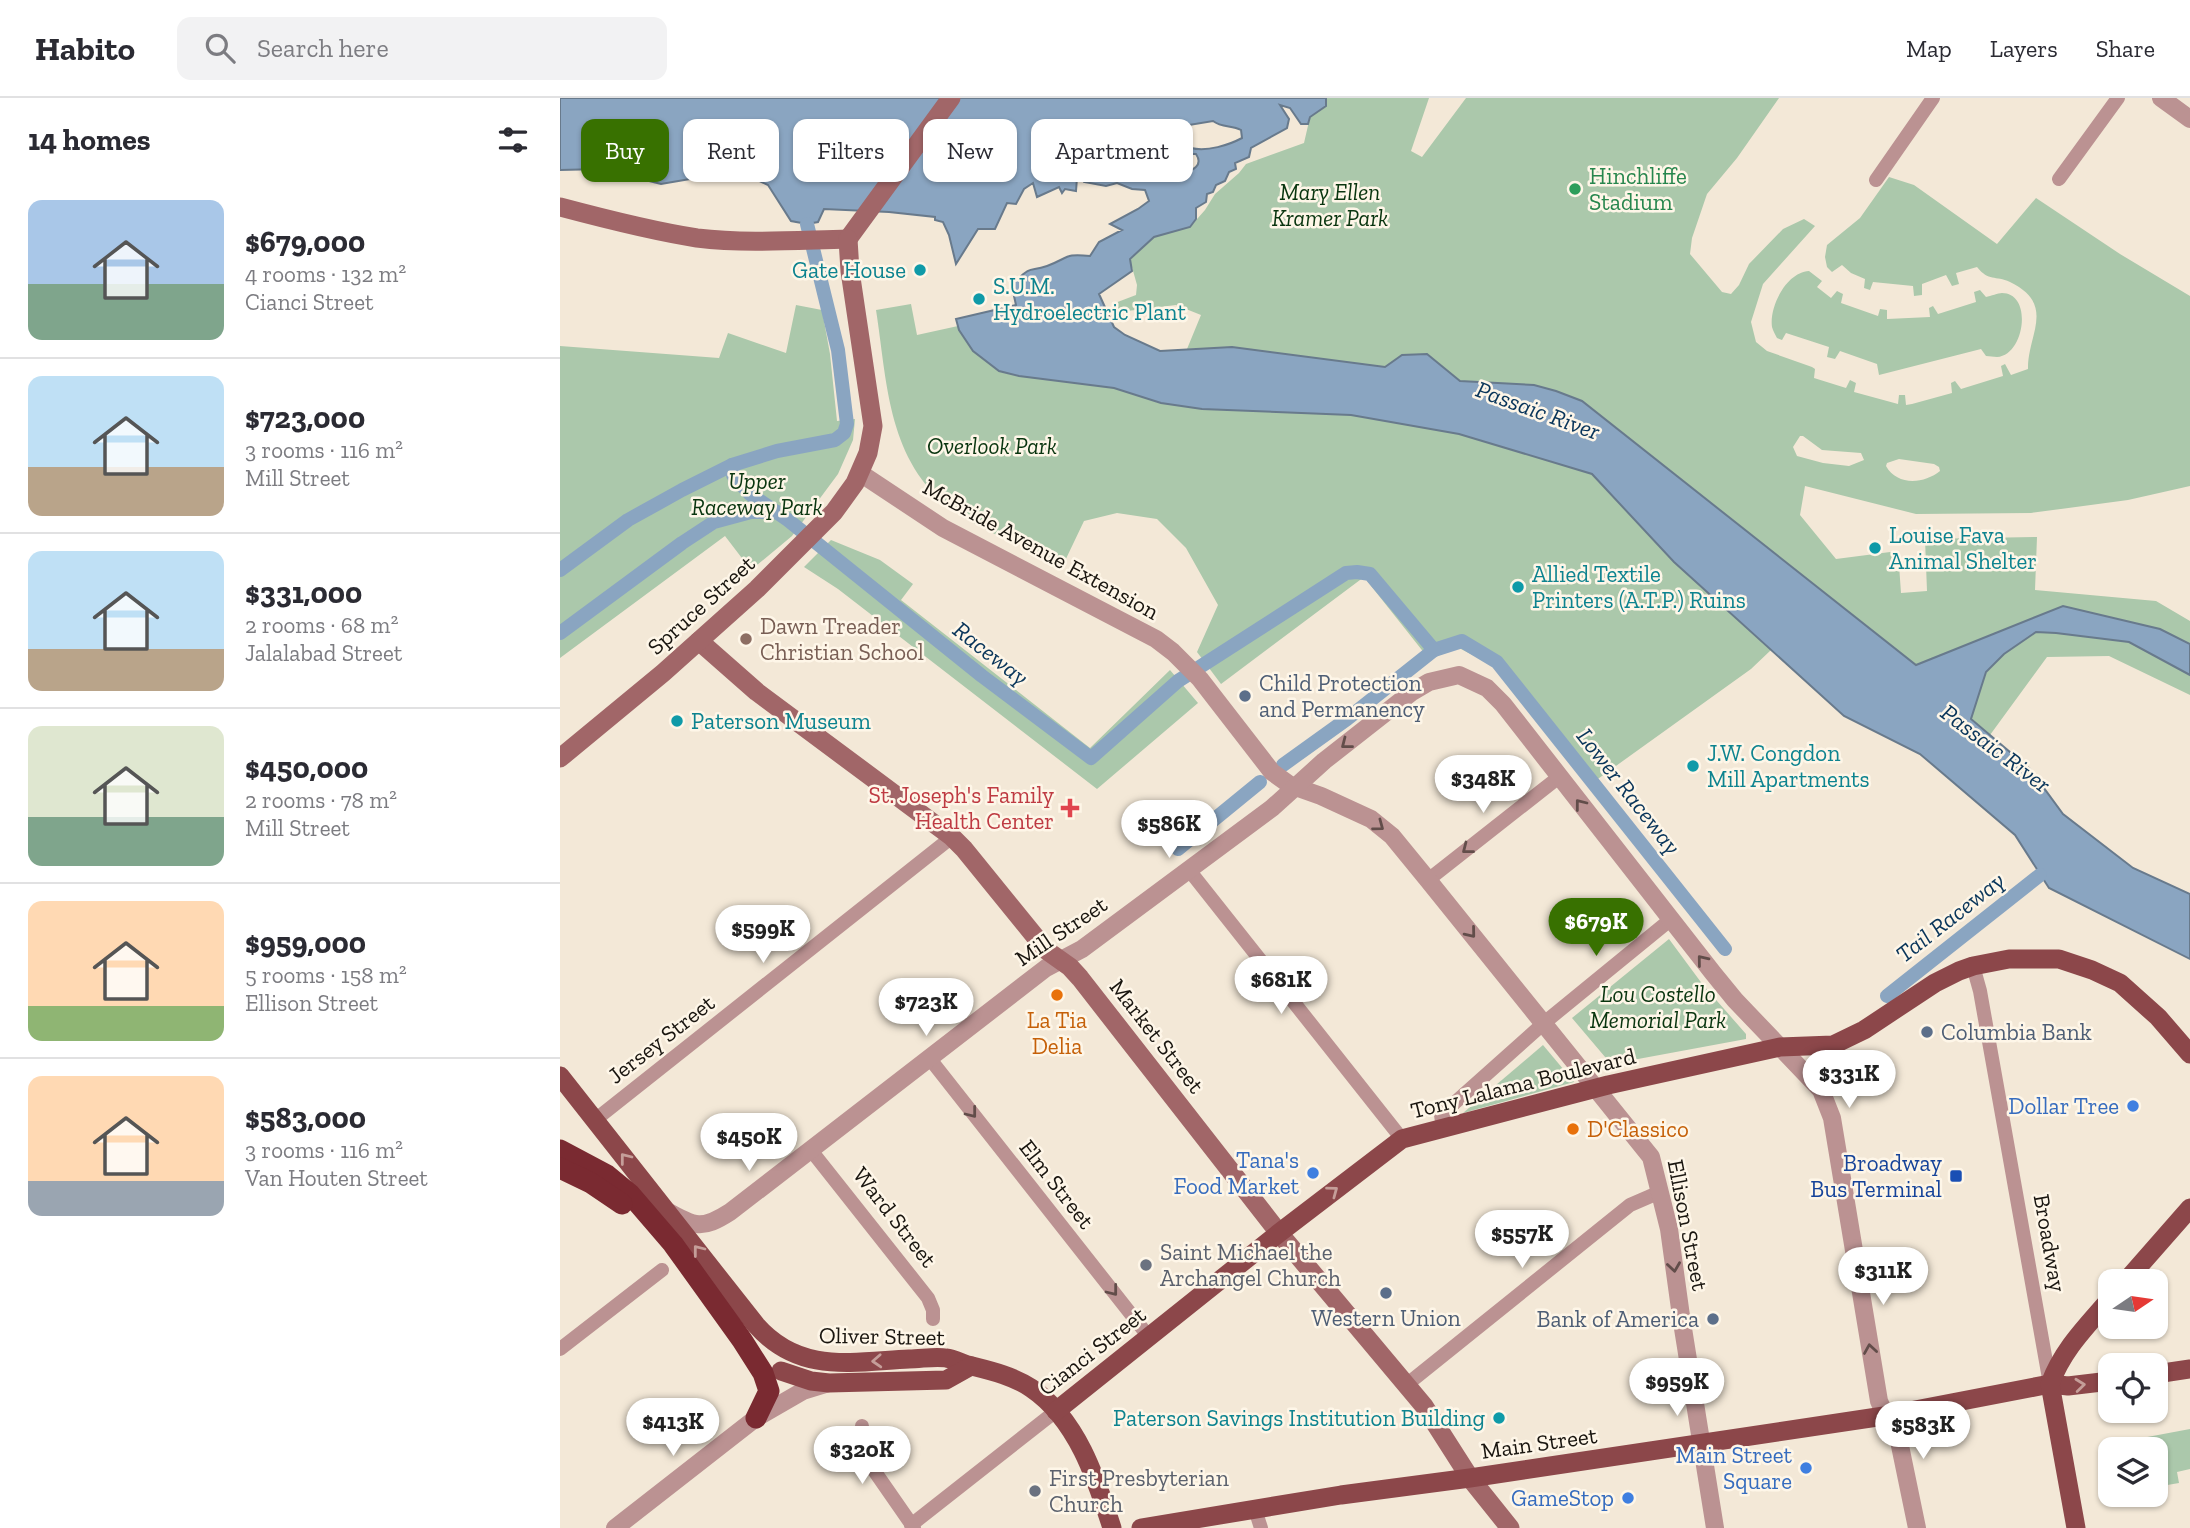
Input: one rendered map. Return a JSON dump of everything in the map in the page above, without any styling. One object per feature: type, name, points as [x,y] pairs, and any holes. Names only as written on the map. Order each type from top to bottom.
[{"type":"highway","points":[[560,1150],[607,1175],[630,1194],[673,1244],[763,1373],[769,1391],[756,1418]]},
{"type":"highway","points":[[560,1168],[608,1193],[673,1244]]},
{"type":"highway","points":[[742,1340],[755,1354],[781,1371]]},
{"type":"main road","points":[[860,473],[873,426],[850,271],[848,239],[951,98]]},
{"type":"main road","points":[[560,207],[698,238],[848,239]]},
{"type":"main road","name":"Spruce Street","points":[[560,758],[663,673],[757,589],[834,512],[860,473]]},
{"type":"main road","name":"Market Street","points":[[699,641],[758,694],[952,837],[964,849],[1046,950],[1080,978],[1279,1233],[1424,1406],[1471,1478],[1510,1528]]},
{"type":"main road","name":"Tony Lalama Boulevard","points":[[1402,1139],[1597,1088],[1780,1047],[1833,1045],[1864,1030],[1935,983],[1973,966],[2009,959],[2059,960],[2092,970],[2120,983],[2158,1017],[2190,1054]]},
{"type":"main road","name":"Oliver Street","points":[[560,1076],[756,1325],[771,1340],[788,1351],[819,1361],[842,1363],[946,1357],[971,1366]]},
{"type":"main road","name":"Cianci Street","points":[[1056,1411],[1279,1233],[1402,1139]]},
{"type":"main road","points":[[2137,1269],[2190,1208]]},
{"type":"main road","points":[[2050,1384],[2066,1351],[2098,1313]]},
{"type":"main road","points":[[971,1366],[988,1369],[1024,1384],[1056,1411],[1089,1460],[1112,1528]]},
{"type":"main road","name":"Oliver Street","points":[[781,1371],[811,1381],[829,1383],[946,1380],[971,1366]]},
{"type":"main road","points":[[2168,1372],[2190,1369]]},
{"type":"main road","name":"Main Street","points":[[1140,1528],[1258,1518],[1471,1478],[1884,1416],[2050,1384],[2068,1386],[2098,1382]]},
{"type":"main road","name":"Broadway","points":[[2050,1384],[2077,1528]]},
{"type":"street","points":[[1877,180],[1933,98]]},
{"type":"street","points":[[2059,179],[2118,98]]},
{"type":"street","points":[[2161,98],[2190,119]]},
{"type":"street","name":"McBride Avenue Extension","points":[[860,473],[943,528],[1149,635],[1200,678],[1272,772],[1295,787]]},
{"type":"street","name":"Mill Street","points":[[667,1211],[695,1225],[709,1224],[730,1212],[1046,968],[1082,949],[1272,808],[1324,761],[1412,692],[1429,682],[1459,675],[1487,688],[1559,777]]},
{"type":"street","points":[[1428,880],[1559,777],[1735,1000],[1821,1090],[1832,1118],[1879,1401],[1884,1416],[1895,1428],[1898,1436],[1917,1528]]},
{"type":"street","name":"Ellison Street","points":[[1295,787],[1371,819],[1392,836],[1649,1153],[1669,1229],[1715,1528]]},
{"type":"street","name":"Jersey Street","points":[[595,1120],[952,837]]},
{"type":"street","points":[[1189,870],[1402,1139]]},
{"type":"street","points":[[1443,1128],[1441,1115],[1544,1023],[1670,920]]},
{"type":"street","name":"Broadway","points":[[1973,966],[2008,1140],[2050,1384]]},
{"type":"street","name":"Elm Street","points":[[930,1059],[1149,1337]]},
{"type":"street","name":"Ward Street","points":[[810,1149],[928,1298],[933,1319]]},
{"type":"street","points":[[1405,1386],[1630,1205],[1660,1192]]},
{"type":"street","points":[[560,1349],[662,1270]]},
{"type":"street","points":[[615,1528],[756,1418],[803,1391],[829,1383]]},
{"type":"street","name":"Cianci Street","points":[[913,1526],[1056,1411]]},
{"type":"street","points":[[862,1426],[861,1447],[864,1457],[913,1526]]},
{"type":"green space","name":"Mary Ellen Kramer Park","points":[[1326,98],[1429,98],[1411,151],[1422,157],[1466,98],[1779,98],[1737,158],[1707,194],[1692,238],[1690,254],[1722,292],[1731,294],[1739,285],[1749,264],[1783,229],[1804,219],[1815,226],[1763,284],[1751,322],[1756,342],[1767,351],[1812,367],[1815,369],[1814,378],[1846,388],[1850,380],[1856,383],[1854,392],[1898,404],[1899,395],[1905,395],[1906,405],[1912,404],[1952,393],[1951,383],[1955,381],[1961,389],[2003,376],[2001,366],[2005,364],[2011,375],[2028,369],[2036,321],[2032,301],[2024,291],[2010,282],[1989,276],[1977,267],[1956,273],[1959,284],[1952,286],[1946,275],[1922,284],[1922,295],[1914,296],[1913,286],[1873,282],[1870,290],[1864,288],[1865,279],[1851,273],[1842,265],[1832,272],[1827,267],[1827,245],[1860,218],[1889,177],[1914,185],[1997,244],[2036,198],[2120,254],[2190,296],[2190,486],[2128,500],[2031,513],[1916,514],[1805,486],[1800,515],[1836,559],[1898,551],[1901,593],[1927,591],[1925,539],[2037,537],[2035,590],[2156,601],[2190,621],[2190,644],[2160,629],[2063,606],[1916,665],[1582,401],[1534,385],[1460,381],[1427,354],[1402,356],[1385,367],[1232,347],[1187,349],[1201,315],[1176,305],[1119,312],[1115,303],[1136,295],[1137,285],[1130,260],[1154,237],[1190,227],[1215,194],[1246,164],[1304,143],[1310,117],[1326,106]],"holes":[[[1800,436],[1822,450],[1861,453],[1864,460],[1849,466],[1797,456],[1793,447]],[[1899,459],[1934,464],[1940,471],[1926,479],[1904,480],[1886,466],[1887,463]]]},
{"type":"green space","points":[[1809,271],[1822,281],[1817,287],[1831,298],[1837,291],[1843,294],[1841,303],[1878,316],[1880,309],[1887,310],[1887,319],[1930,317],[1929,308],[1933,306],[1938,314],[1976,302],[1974,292],[1980,290],[1986,297],[2002,293],[2012,296],[2021,313],[2019,336],[2007,354],[1997,357],[1986,356],[1981,349],[1879,375],[1877,364],[1840,351],[1835,359],[1827,357],[1829,347],[1786,333],[1782,340],[1777,338],[1772,319],[1777,300],[1794,277]]},
{"type":"green space","name":"Overlook Park","points":[[911,304],[917,335],[958,326],[999,371],[1019,376],[1114,388],[1161,403],[1202,409],[1351,415],[1459,434],[1592,474],[1674,562],[1771,650],[1751,669],[1588,786],[1492,665],[1459,648],[1429,659],[1364,577],[1221,684],[1197,652],[1218,605],[1186,548],[1157,519],[1117,513],[1084,521],[1063,565],[1018,541],[1015,544],[970,521],[945,504],[926,484],[911,463],[893,415],[876,310]]},
{"type":"green space","name":"Upper Raceway Park","points":[[796,305],[822,310],[837,421],[855,419],[853,440],[838,474],[792,536],[751,570],[725,536],[560,658],[560,346],[719,358],[728,333],[786,353]]},
{"type":"green space","points":[[831,540],[880,560],[913,584],[901,600],[1090,748],[1170,670],[1198,703],[1097,789],[838,589],[804,567]]},
{"type":"green space","points":[[2036,632],[2129,642],[2190,675],[2190,695],[2109,656],[2047,657],[1990,735],[1971,719],[1986,673],[2004,654]]},
{"type":"green space","name":"Lou Costello Memorial Park","points":[[1669,939],[1703,985],[1746,1034],[1746,1039],[1611,1064],[1572,1018]]},
{"type":"green space","points":[[1543,1045],[1574,1082],[1463,1113]]},
{"type":"green space","points":[[2190,1429],[2190,1469],[2177,1472],[2179,1483],[2168,1485],[2168,1437],[2147,1437]]},
{"type":"water","name":"Passaic River","points":[[560,98],[1326,98],[1326,106],[1310,117],[1308,124],[1301,124],[1290,108],[1280,105],[1289,119],[1287,128],[1251,148],[1249,157],[1235,163],[1236,169],[1229,172],[1225,181],[1207,194],[1206,202],[1196,208],[1196,219],[1190,227],[1154,237],[1130,259],[1132,271],[1099,294],[1114,327],[1160,351],[1232,347],[1385,367],[1402,355],[1427,354],[1460,381],[1534,385],[1582,401],[1916,665],[2063,606],[2160,629],[2190,644],[2190,675],[2129,642],[2036,632],[2004,654],[1986,672],[1971,719],[2030,769],[2063,814],[2133,868],[2190,894],[2190,959],[2049,888],[2015,835],[1920,754],[1844,716],[1674,562],[1592,474],[1459,434],[1351,415],[1202,409],[1161,403],[1114,388],[1019,376],[999,371],[973,351],[959,330],[956,319],[1016,305],[1010,278],[1017,280],[1029,271],[1071,256],[1090,256],[1099,242],[1122,230],[1110,224],[1149,201],[1145,190],[1132,189],[1117,183],[1106,186],[1084,182],[1193,182],[1193,169],[1198,159],[1196,154],[1193,154],[1193,148],[1224,145],[1242,138],[1241,130],[1213,121],[1193,124],[1193,119],[1031,119],[1031,182],[1077,182],[1076,191],[1065,189],[1062,193],[1059,187],[1037,197],[1033,183],[1024,189],[1016,204],[1007,203],[995,229],[978,229],[956,264],[949,235],[943,222],[935,220],[935,217],[824,209],[818,222],[807,224],[791,221],[768,185],[761,182],[779,182],[779,119],[683,119],[683,180],[661,184],[653,182],[669,182],[669,119],[581,119],[581,169],[560,170]]},
{"type":"waterway","name":"Raceway","points":[[560,570],[628,520],[732,465],[777,451],[835,440],[844,433],[847,424],[838,350],[807,224]]},
{"type":"waterway","name":"Raceway","points":[[732,465],[733,475],[750,494],[788,520],[982,676],[1091,758],[1178,681],[1346,573],[1370,574],[1434,650],[1462,641],[1497,662],[1725,949]]},
{"type":"waterway","points":[[560,633],[714,522],[751,512],[777,512]]},
{"type":"waterway","points":[[1283,765],[1347,719],[1434,650]]},
{"type":"waterway","points":[[1178,849],[1260,782]]},
{"type":"waterway","name":"Tail Raceway","points":[[1887,996],[2040,875]]},
{"type":"place","name":"Hinchliffe Stadium","points":[[1575,189]]},
{"type":"place","name":"Gate House","points":[[920,270]]},
{"type":"place","name":"S.U.M. Hydroelectric Plant","points":[[979,299]]},
{"type":"place","name":"Louise Fava Animal Shelter","points":[[1875,548]]},
{"type":"place","name":"Allied Textile Printers (A.T.P.) Ruins","points":[[1518,587]]},
{"type":"place","name":"Dawn Treader Christian School","points":[[746,639]]},
{"type":"place","name":"Child Protection and Permanency","points":[[1245,696]]},
{"type":"place","name":"Paterson Museum","points":[[677,721]]},
{"type":"place","name":"J.W. Congdon Mill Apartments","points":[[1693,766]]},
{"type":"place","name":"St. Joseph's Family Health Center","points":[[1070,808]]},
{"type":"place","name":"La Tia Delia","points":[[1057,995]]},
{"type":"place","name":"Columbia Bank","points":[[1927,1032]]},
{"type":"place","name":"Dollar Tree","points":[[2133,1106]]},
{"type":"place","name":"D'Classico","points":[[1573,1129]]},
{"type":"place","name":"Tana's Food Market","points":[[1313,1173]]},
{"type":"place","name":"Broadway Bus Terminal","points":[[1956,1176]]},
{"type":"place","name":"Saint Michael the Archangel Church","points":[[1146,1265]]},
{"type":"place","name":"Western Union","points":[[1386,1293]]},
{"type":"place","name":"Bank of America","points":[[1713,1319]]},
{"type":"place","name":"Paterson Savings Institution Building","points":[[1499,1418]]},
{"type":"place","name":"Main Street Square","points":[[1806,1468]]},
{"type":"place","name":"First Presbyterian Church","points":[[1035,1491]]},
{"type":"place","name":"GameStop","points":[[1628,1498]]},
{"type":"water label","name":"Lower Raceway","points":[[1629,791]]}]
